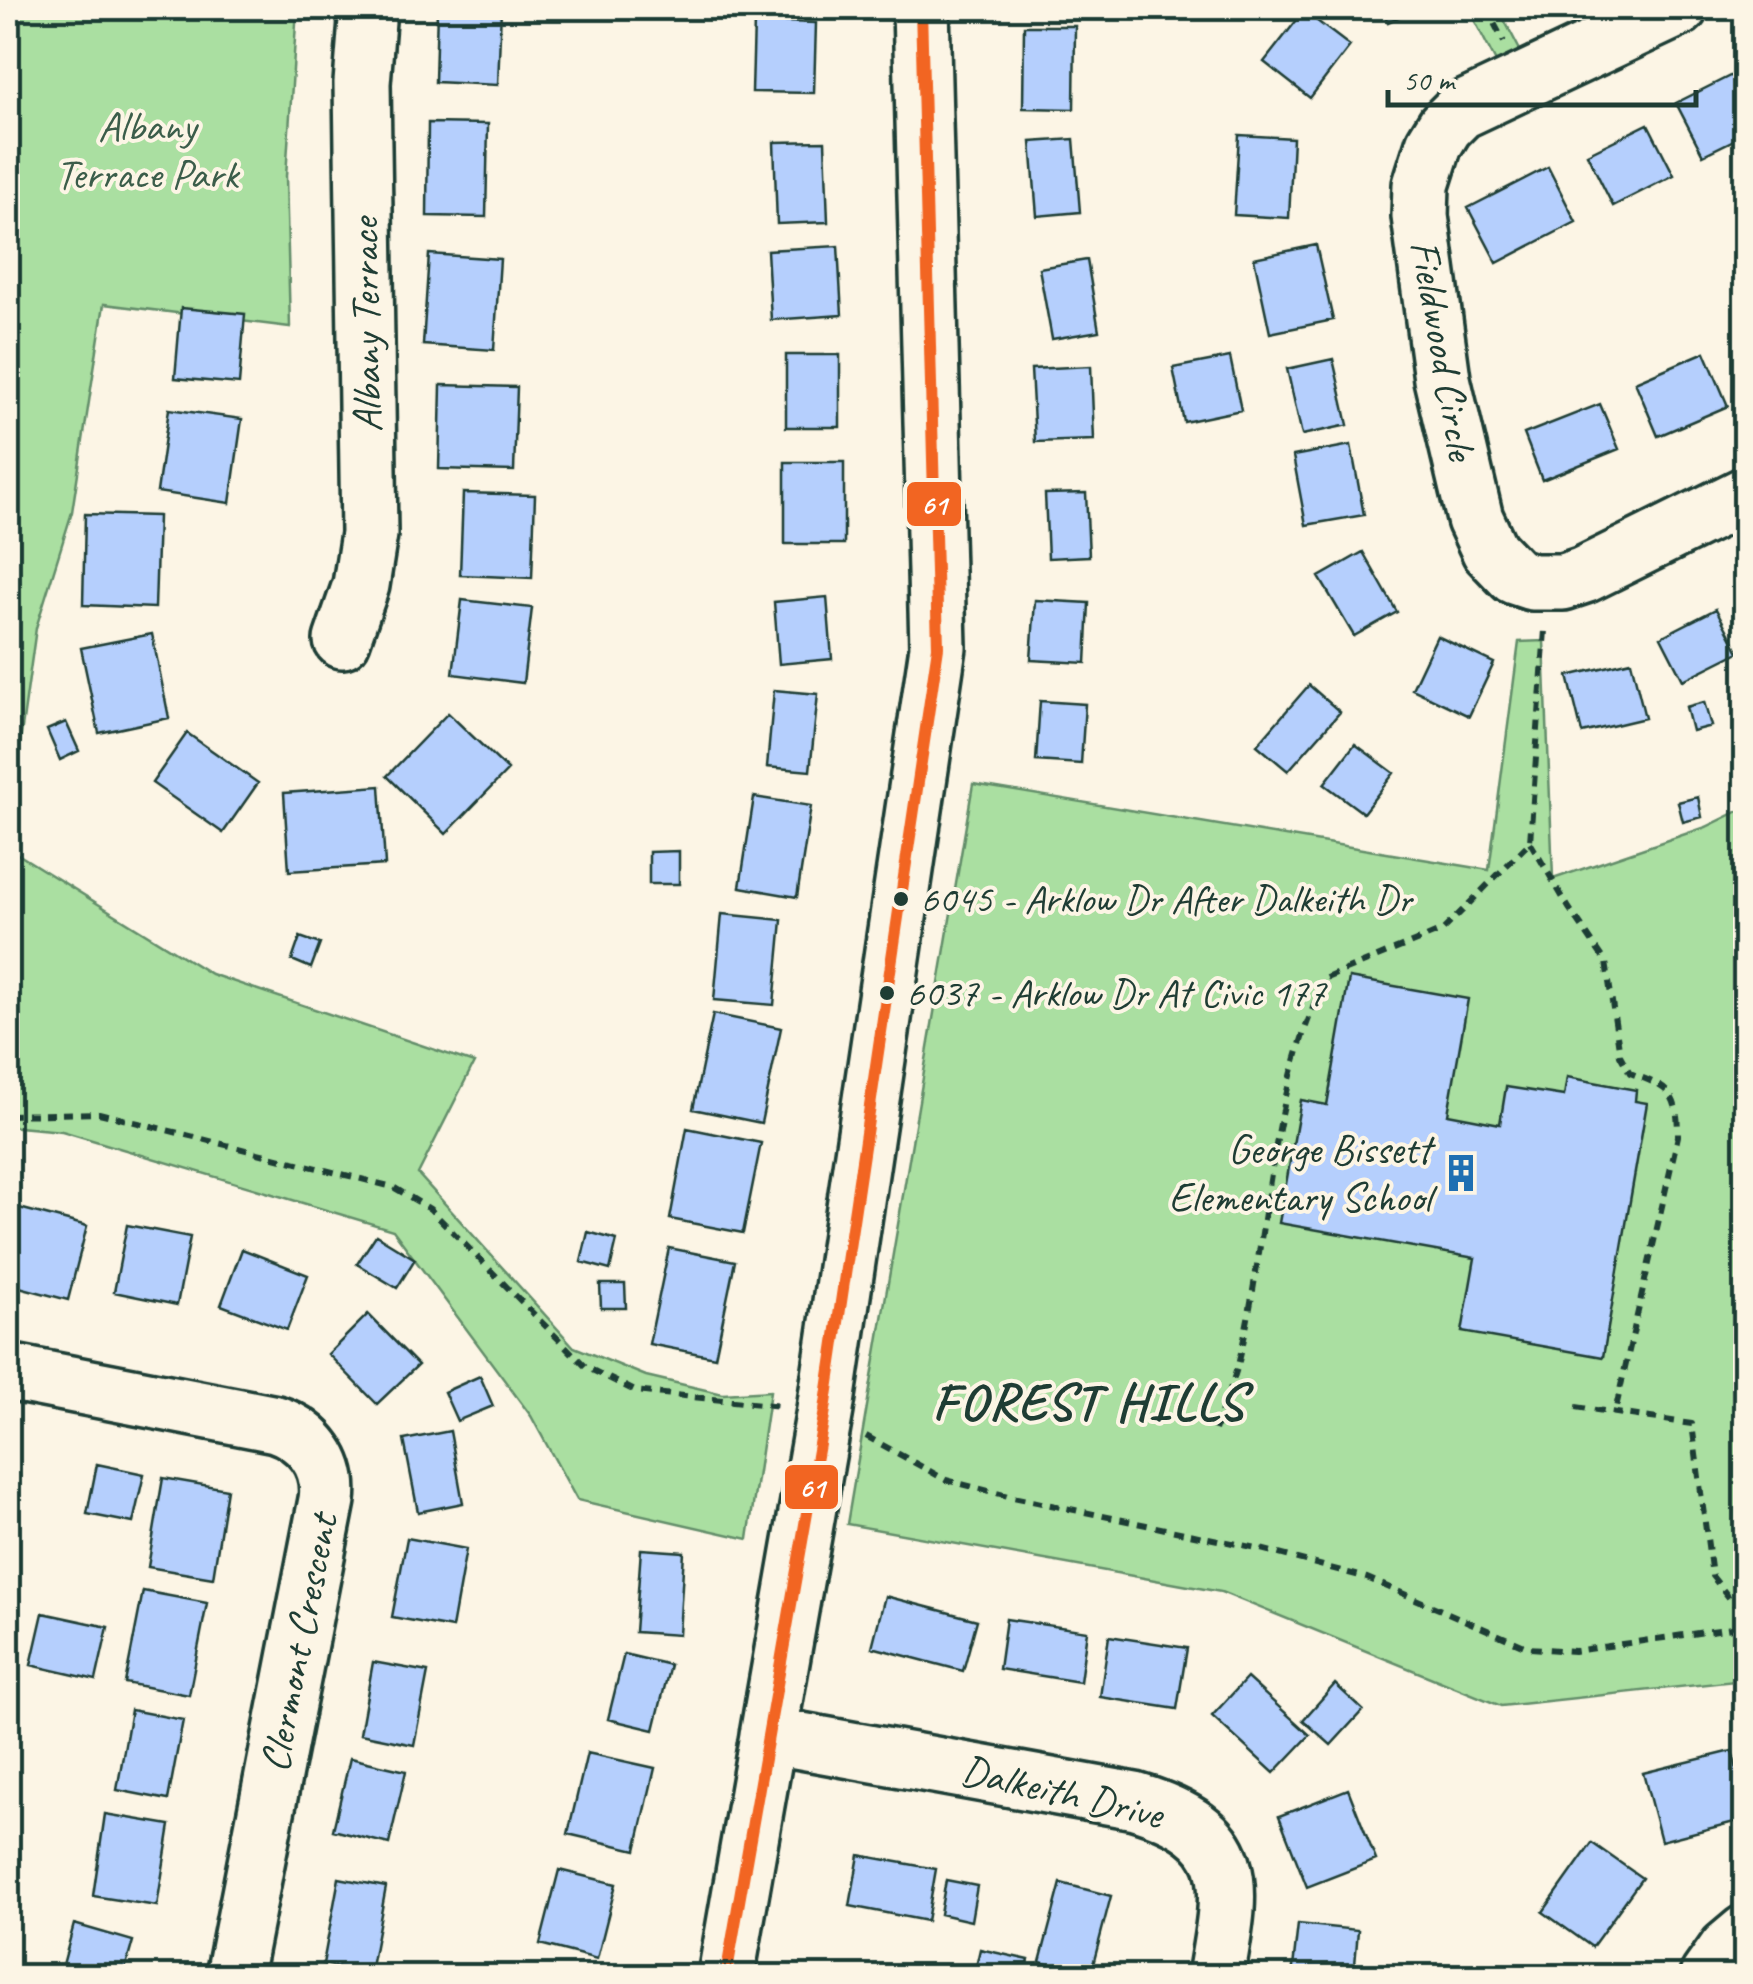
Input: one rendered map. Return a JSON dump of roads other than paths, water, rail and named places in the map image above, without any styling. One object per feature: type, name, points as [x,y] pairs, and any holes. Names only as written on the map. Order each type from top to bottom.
[{"type":"street","name":"Albany Terrace","points":[[342,640],[361,585],[370,534],[362,84],[368,8]]},
{"type":"street","points":[[726,1976],[825,1410],[938,647],[921,8]]},
{"type":"street","name":"Fieldwood Circle","points":[[1679,8],[1460,110],[1445,126],[1434,144],[1421,185],[1420,216],[1442,379],[1476,519],[1490,551],[1504,569],[1521,579],[1548,584],[1584,575],[1746,495]]},
{"type":"street","name":"Clermont Crescent","points":[[8,1372],[276,1424],[304,1438],[326,1472],[327,1500],[234,1976]]},
{"type":"street","name":"Dalkeith Drive","points":[[768,1734],[1135,1802],[1181,1818],[1208,1840],[1226,1875],[1228,1910],[1216,1976]]},
{"type":"street","points":[[1708,1976],[1727,1949],[1746,1933]]},
{"type":"place","name":"6045 - Arklow Dr After Dalkeith Dr","points":[[901,899]]},
{"type":"place","name":"6037 - Arklow Dr At Civic 177","points":[[887,993]]},
{"type":"place","name":"George Bissett Elementary School","points":[[1461,1173]]},
{"type":"district","name":"FOREST HILLS","points":[[1089,1402]]},
{"type":"park label","name":"Albany Terrace Park","points":[[147,150]]}]
